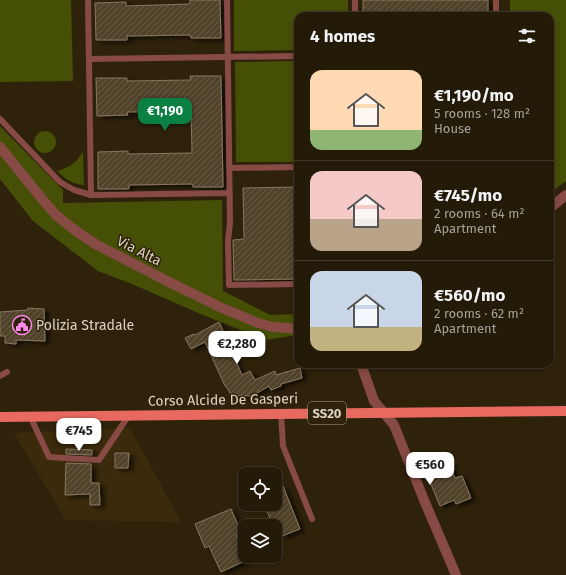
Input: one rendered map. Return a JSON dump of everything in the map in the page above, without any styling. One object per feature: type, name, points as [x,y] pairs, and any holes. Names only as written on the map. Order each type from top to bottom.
[{"type":"main road","name":"Corso Alcide De Gasperi","points":[[0,417],[566,410]]},
{"type":"street","name":"Via Alta","points":[[0,147],[56,215],[97,245],[220,307],[258,323],[274,327],[294,329]]},
{"type":"street","points":[[554,205],[566,195]]},
{"type":"street","points":[[362,368],[374,401],[394,425],[456,575]]},
{"type":"lane","points":[[88,0],[91,195]]},
{"type":"lane","points":[[227,0],[230,168],[230,223],[228,241],[229,285],[294,284]]},
{"type":"lane","points":[[355,0],[355,12]]},
{"type":"lane","points":[[496,0],[496,12]]},
{"type":"lane","points":[[88,59],[294,56]]},
{"type":"lane","points":[[0,119],[60,182],[74,190],[91,195],[230,193]]},
{"type":"lane","points":[[230,168],[294,167]]},
{"type":"lane","points":[[0,376],[7,372]]},
{"type":"lane","points":[[281,414],[283,446],[312,519]]},
{"type":"lane","points":[[30,416],[49,457],[99,460],[129,415]]},
{"type":"shaded area","points":[[130,428],[181,522],[66,520],[14,433]]},
{"type":"green space","points":[[0,0],[71,0],[73,81],[0,82]]},
{"type":"green space","points":[[234,0],[348,0],[348,12],[294,12],[294,50],[234,51]]},
{"type":"green space","points":[[510,0],[566,0],[566,181],[554,190],[554,12],[510,12]]},
{"type":"green space","points":[[294,61],[294,162],[236,162],[235,62]]},
{"type":"green space","points":[[0,126],[63,190],[63,203],[222,200],[223,291],[270,315],[294,314],[294,336],[265,340],[98,271],[33,221],[0,179]]},
{"type":"green space","points":[[45,131],[53,134],[56,142],[53,150],[45,153],[37,150],[34,142],[37,134]]},
{"type":"green space","points":[[83,152],[84,185],[69,181],[57,171],[72,164]]},
{"type":"building","points":[[190,0],[220,0],[221,38],[191,38],[190,35],[127,36],[127,40],[96,40],[95,3],[126,2],[126,6],[190,4]]},
{"type":"building","points":[[363,0],[488,0],[488,12],[363,12]]},
{"type":"building","points":[[190,76],[221,76],[223,187],[193,187],[192,184],[129,185],[129,189],[98,189],[98,152],[128,151],[128,154],[192,153],[191,111],[127,112],[128,115],[97,116],[96,78],[127,78],[127,81],[191,80]]},
{"type":"building","points":[[294,187],[294,279],[234,280],[233,240],[244,239],[243,188]]},
{"type":"building","name":"Polizia Stradale","points":[[28,308],[44,309],[45,341],[16,340],[16,344],[5,343],[5,336],[0,336],[0,312],[28,310]]},
{"type":"building","points":[[219,322],[242,375],[250,371],[255,380],[275,371],[276,375],[300,368],[302,378],[281,384],[281,386],[271,390],[269,386],[252,396],[231,395],[225,386],[205,342],[191,349],[185,338],[194,334],[195,335]]},
{"type":"building","points":[[66,449],[92,450],[92,455],[66,454]]},
{"type":"building","points":[[115,453],[129,453],[128,468],[115,468]]},
{"type":"building","points":[[448,462],[455,478],[462,476],[471,498],[456,504],[454,500],[440,506],[426,472]]},
{"type":"building","points":[[66,463],[91,464],[91,483],[99,483],[100,505],[90,505],[90,494],[65,495]]},
{"type":"building","points":[[282,486],[300,529],[282,536],[282,519],[270,519],[267,511],[282,511]]},
{"type":"building","points":[[231,509],[238,525],[238,534],[236,535],[238,540],[238,563],[240,563],[221,572],[209,546],[205,548],[195,524]]},
{"type":"place","name":"Polizia Stradale","points":[[22,325]]}]
